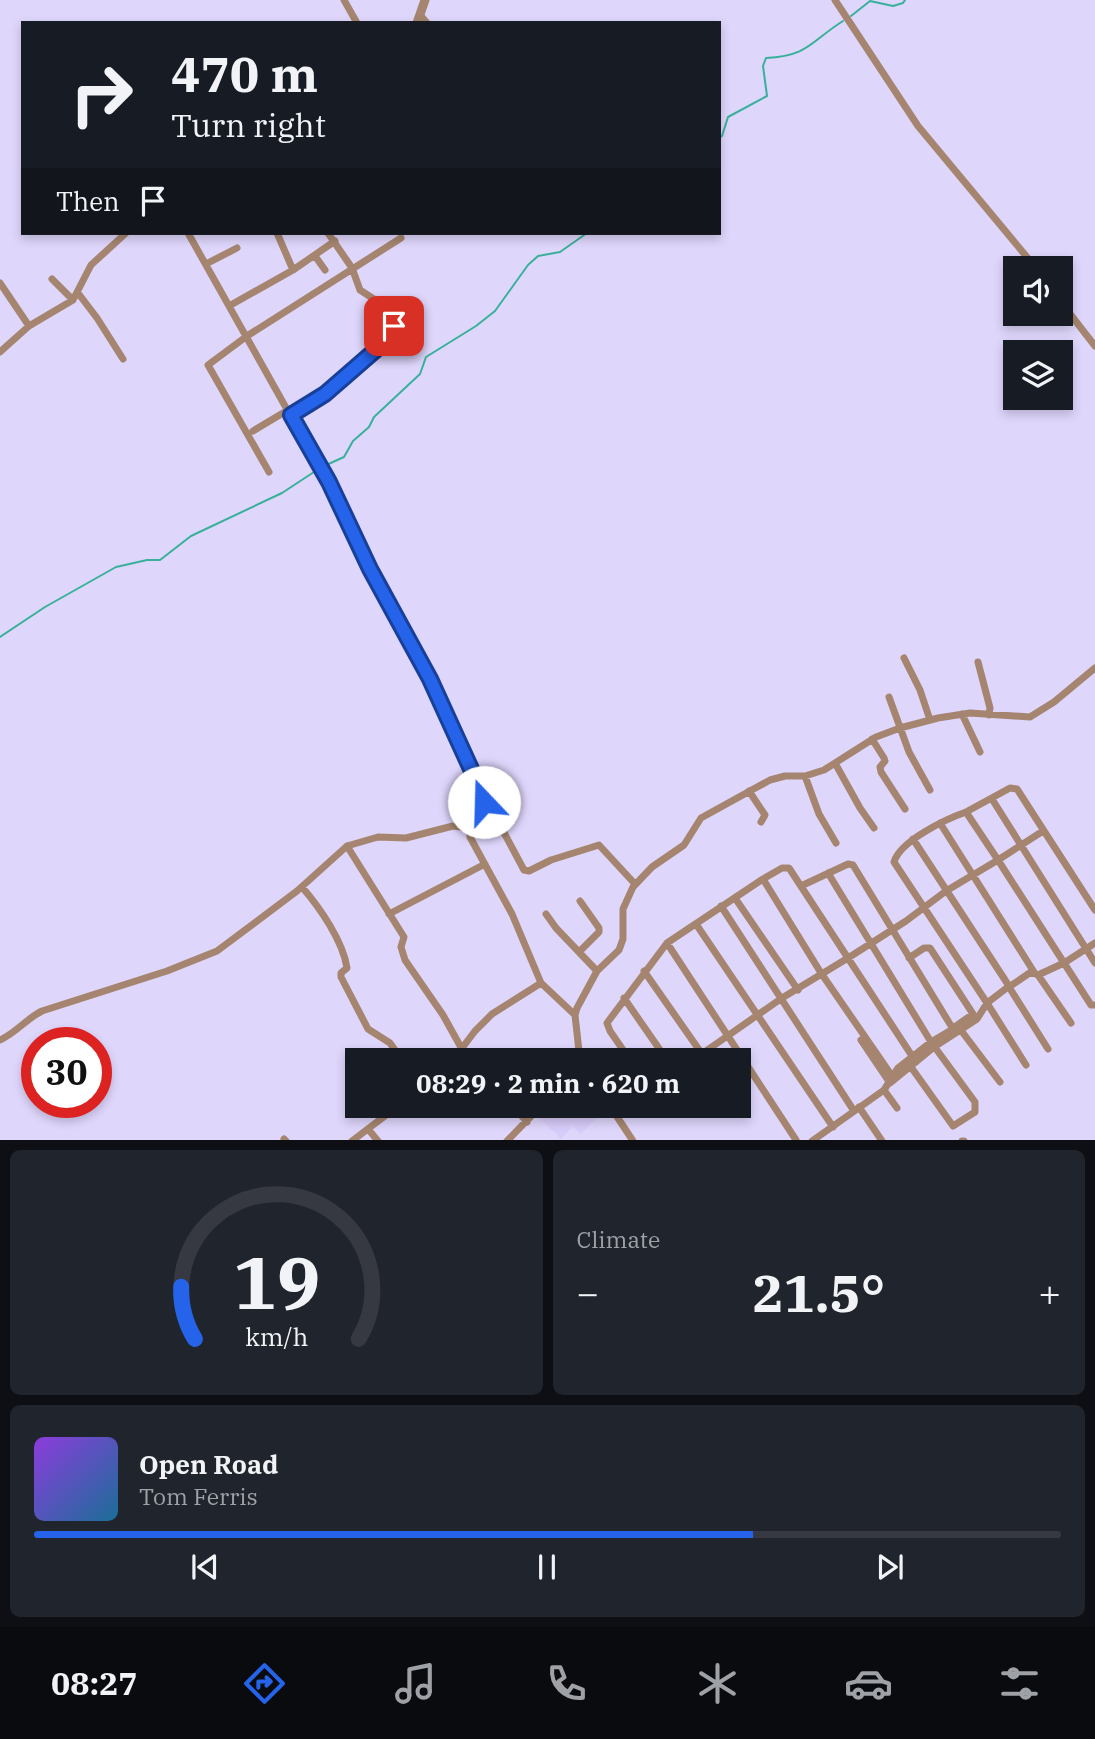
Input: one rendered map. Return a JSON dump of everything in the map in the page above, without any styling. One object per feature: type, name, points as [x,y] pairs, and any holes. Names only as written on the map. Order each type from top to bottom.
[{"type":"street","points":[[344,0],[356,21]]},
{"type":"street","points":[[422,21],[425,0]]},
{"type":"street","points":[[835,0],[918,126],[1026,256]]},
{"type":"street","points":[[0,352],[29,326],[73,297],[91,265],[124,235]]},
{"type":"street","points":[[189,235],[329,482],[388,604],[430,679],[483,798],[483,805],[470,828],[470,837],[512,914],[541,983],[575,1015]]},
{"type":"street","points":[[278,235],[293,270]]},
{"type":"street","points":[[253,431],[332,388],[395,332],[383,305],[360,289],[352,268],[330,235]]},
{"type":"street","points":[[269,472],[208,366],[247,335],[401,238]]},
{"type":"street","points":[[229,306],[316,256],[335,241]]},
{"type":"street","points":[[206,264],[237,248]]},
{"type":"street","points":[[316,256],[325,270]]},
{"type":"street","points":[[52,279],[97,318],[123,359]]},
{"type":"street","points":[[0,283],[29,326]]},
{"type":"street","points":[[1073,317],[1095,345]]},
{"type":"street","points":[[904,658],[929,715]]},
{"type":"street","points":[[978,662],[989,711]]},
{"type":"street","points":[[577,1048],[575,1015],[597,971],[619,950],[623,939],[623,909],[635,884],[652,867],[684,845],[701,818],[776,778],[805,776],[824,770],[899,724],[929,715],[989,711],[1019,718],[1037,715],[1095,668]]},
{"type":"street","points":[[889,697],[909,751],[930,790]]},
{"type":"street","points":[[962,714],[980,752]]},
{"type":"street","points":[[872,739],[885,761],[880,767],[881,772],[905,808]]},
{"type":"street","points":[[835,763],[874,828]]},
{"type":"street","points":[[805,776],[819,814],[836,843]]},
{"type":"street","points":[[1026,1065],[893,860],[913,839],[940,823],[1010,788],[1017,789],[1095,910]]},
{"type":"street","points":[[749,791],[765,815],[761,822]]},
{"type":"street","points":[[992,799],[1095,963]]},
{"type":"street","points":[[966,812],[1091,1006],[1095,1005]]},
{"type":"street","points":[[476,818],[501,827],[524,870],[529,871],[551,860],[599,845],[635,884]]},
{"type":"street","points":[[940,823],[1036,974],[1072,1023]]},
{"type":"street","points":[[0,1040],[14,1033],[25,1020],[42,1011],[167,971],[217,951],[302,887],[347,845],[378,837],[406,838],[451,827],[470,828]]},
{"type":"street","points":[[711,1048],[782,998],[1043,831]]},
{"type":"street","points":[[913,839],[1048,1049]]},
{"type":"street","points":[[347,845],[404,937],[401,947],[405,960],[443,1015],[459,1048]]},
{"type":"street","points":[[390,914],[485,864]]},
{"type":"street","points":[[801,886],[848,864],[853,865],[909,958],[957,1029],[1000,1082]]},
{"type":"street","points":[[622,1048],[607,1026],[608,1020],[667,943],[763,878],[785,867],[791,871],[848,958],[953,1126],[972,1115],[975,1102],[933,1044],[828,873]]},
{"type":"street","points":[[763,878],[820,974],[891,1079]]},
{"type":"street","points":[[302,887],[345,958],[347,968],[341,973],[341,977],[366,1026],[394,1048]]},
{"type":"street","points":[[735,898],[798,990]]},
{"type":"street","points":[[579,951],[599,932],[580,901]]},
{"type":"street","points":[[720,906],[857,1109],[882,1140]]},
{"type":"street","points":[[546,914],[597,971]]},
{"type":"street","points":[[696,924],[833,1127]]},
{"type":"street","points":[[667,943],[796,1140],[803,1140]]},
{"type":"street","points":[[812,1140],[884,1090],[891,1079],[933,1044],[975,1016],[984,1004],[1009,987],[1064,963],[1095,943]]},
{"type":"street","points":[[909,958],[924,948],[930,948],[975,1016]]},
{"type":"street","points":[[644,971],[698,1048]]},
{"type":"street","points":[[464,1048],[475,1031],[492,1014],[541,983]]},
{"type":"street","points":[[624,998],[659,1048]]},
{"type":"street","points":[[884,1090],[897,1108]]},
{"type":"street","points":[[352,1140],[382,1118]]},
{"type":"street","points":[[524,1118],[527,1122]]},
{"type":"street","points":[[506,1140],[530,1118]]},
{"type":"street","points":[[618,1118],[633,1140]]},
{"type":"street","points":[[368,1129],[378,1140]]},
{"type":"shaded area","points":[[540,1118],[596,1118],[581,1134],[573,1126],[561,1139]]},
{"type":"waterway","points":[[851,16],[870,1],[893,6],[905,0]]},
{"type":"waterway","points":[[721,137],[728,117],[767,96],[763,66],[766,58],[801,51],[843,21]]},
{"type":"waterway","points":[[324,466],[344,457],[353,441],[369,427],[374,417],[420,374],[426,357],[495,311],[528,265],[538,256],[560,252],[584,235]]},
{"type":"waterway","points":[[0,637],[45,607],[116,567],[160,560],[191,536],[282,493],[317,470]]},
{"type":"route","points":[[394,326],[394,334],[341,381],[291,415],[349,520],[393,614],[430,679],[484,802]]}]
